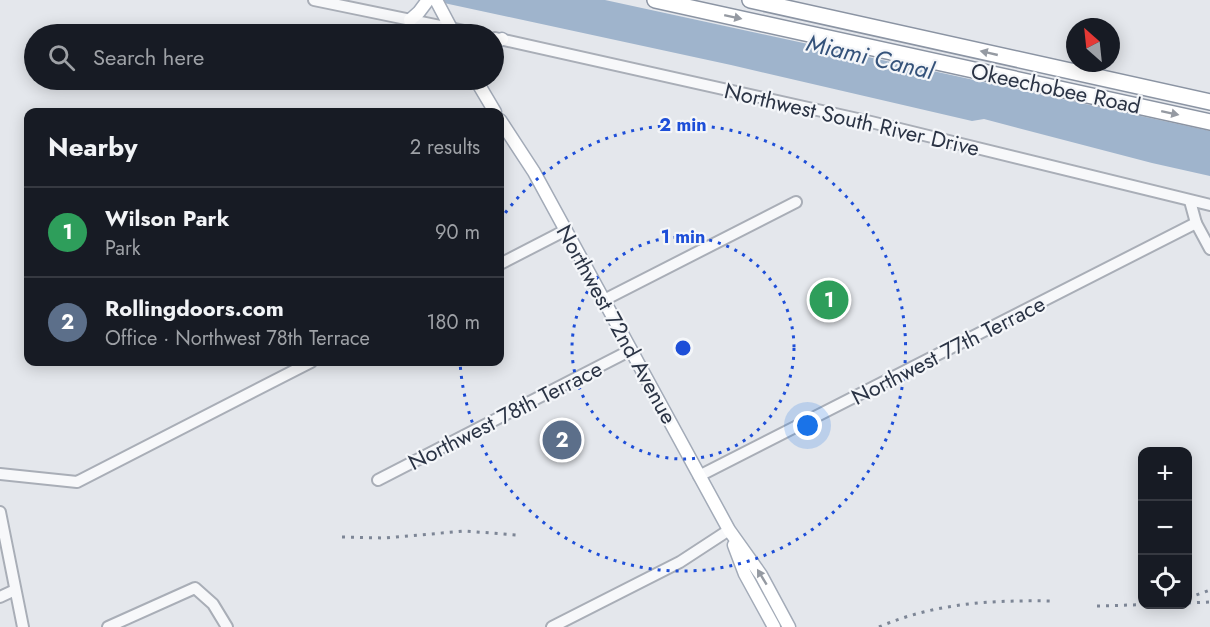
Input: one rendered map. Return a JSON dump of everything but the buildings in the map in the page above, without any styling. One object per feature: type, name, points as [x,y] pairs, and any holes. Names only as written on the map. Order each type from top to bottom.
[{"type":"highway","name":"Okeechobee Road","points":[[656,0],[1210,122]]},
{"type":"highway","name":"Okeechobee Road","points":[[750,0],[769,2],[1210,102]]},
{"type":"main road","points":[[410,20],[434,2],[447,24]]},
{"type":"main road","points":[[482,90],[493,108]]},
{"type":"main road","name":"Northwest 72nd Avenue","points":[[504,126],[534,172],[729,530],[761,575],[789,627]]},
{"type":"main road","name":"Northwest 72nd Avenue","points":[[729,530],[745,574],[774,627]]},
{"type":"street","points":[[314,0],[424,24]]},
{"type":"street","name":"Northwest South River Drive","points":[[504,42],[871,122],[1210,205]]},
{"type":"street","points":[[1190,201],[1196,223],[1210,249]]},
{"type":"street","points":[[604,300],[796,202]]},
{"type":"street","name":"Northwest 77th Terrace","points":[[699,476],[1196,223]]},
{"type":"street","points":[[504,262],[566,230]]},
{"type":"street","name":"Northwest 78th Terrace","points":[[378,480],[632,350]]},
{"type":"street","points":[[0,474],[77,482],[303,366]]},
{"type":"street","points":[[0,512],[23,627]]},
{"type":"street","points":[[552,627],[671,567],[729,530]]},
{"type":"street","points":[[108,627],[195,588],[213,604],[227,627]]},
{"type":"street","points":[[0,597],[15,590]]},
{"type":"water","points":[[430,0],[605,0],[1210,131],[1210,176],[984,119],[972,121],[731,65]]},
{"type":"railway","points":[[342,537],[385,538],[465,531],[516,535]]},
{"type":"railway","points":[[1192,597],[1210,590]]},
{"type":"railway","points":[[879,627],[942,608],[985,602],[1051,601]]},
{"type":"railway","points":[[1192,603],[1210,602]]},
{"type":"railway","points":[[1097,606],[1138,605]]},
{"type":"place","name":"Wilson Park","points":[[829,300]]},
{"type":"place","name":"Rollingdoors.com","points":[[562,440]]},
{"type":"water label","name":"Miami Canal","points":[[870,57]]}]
